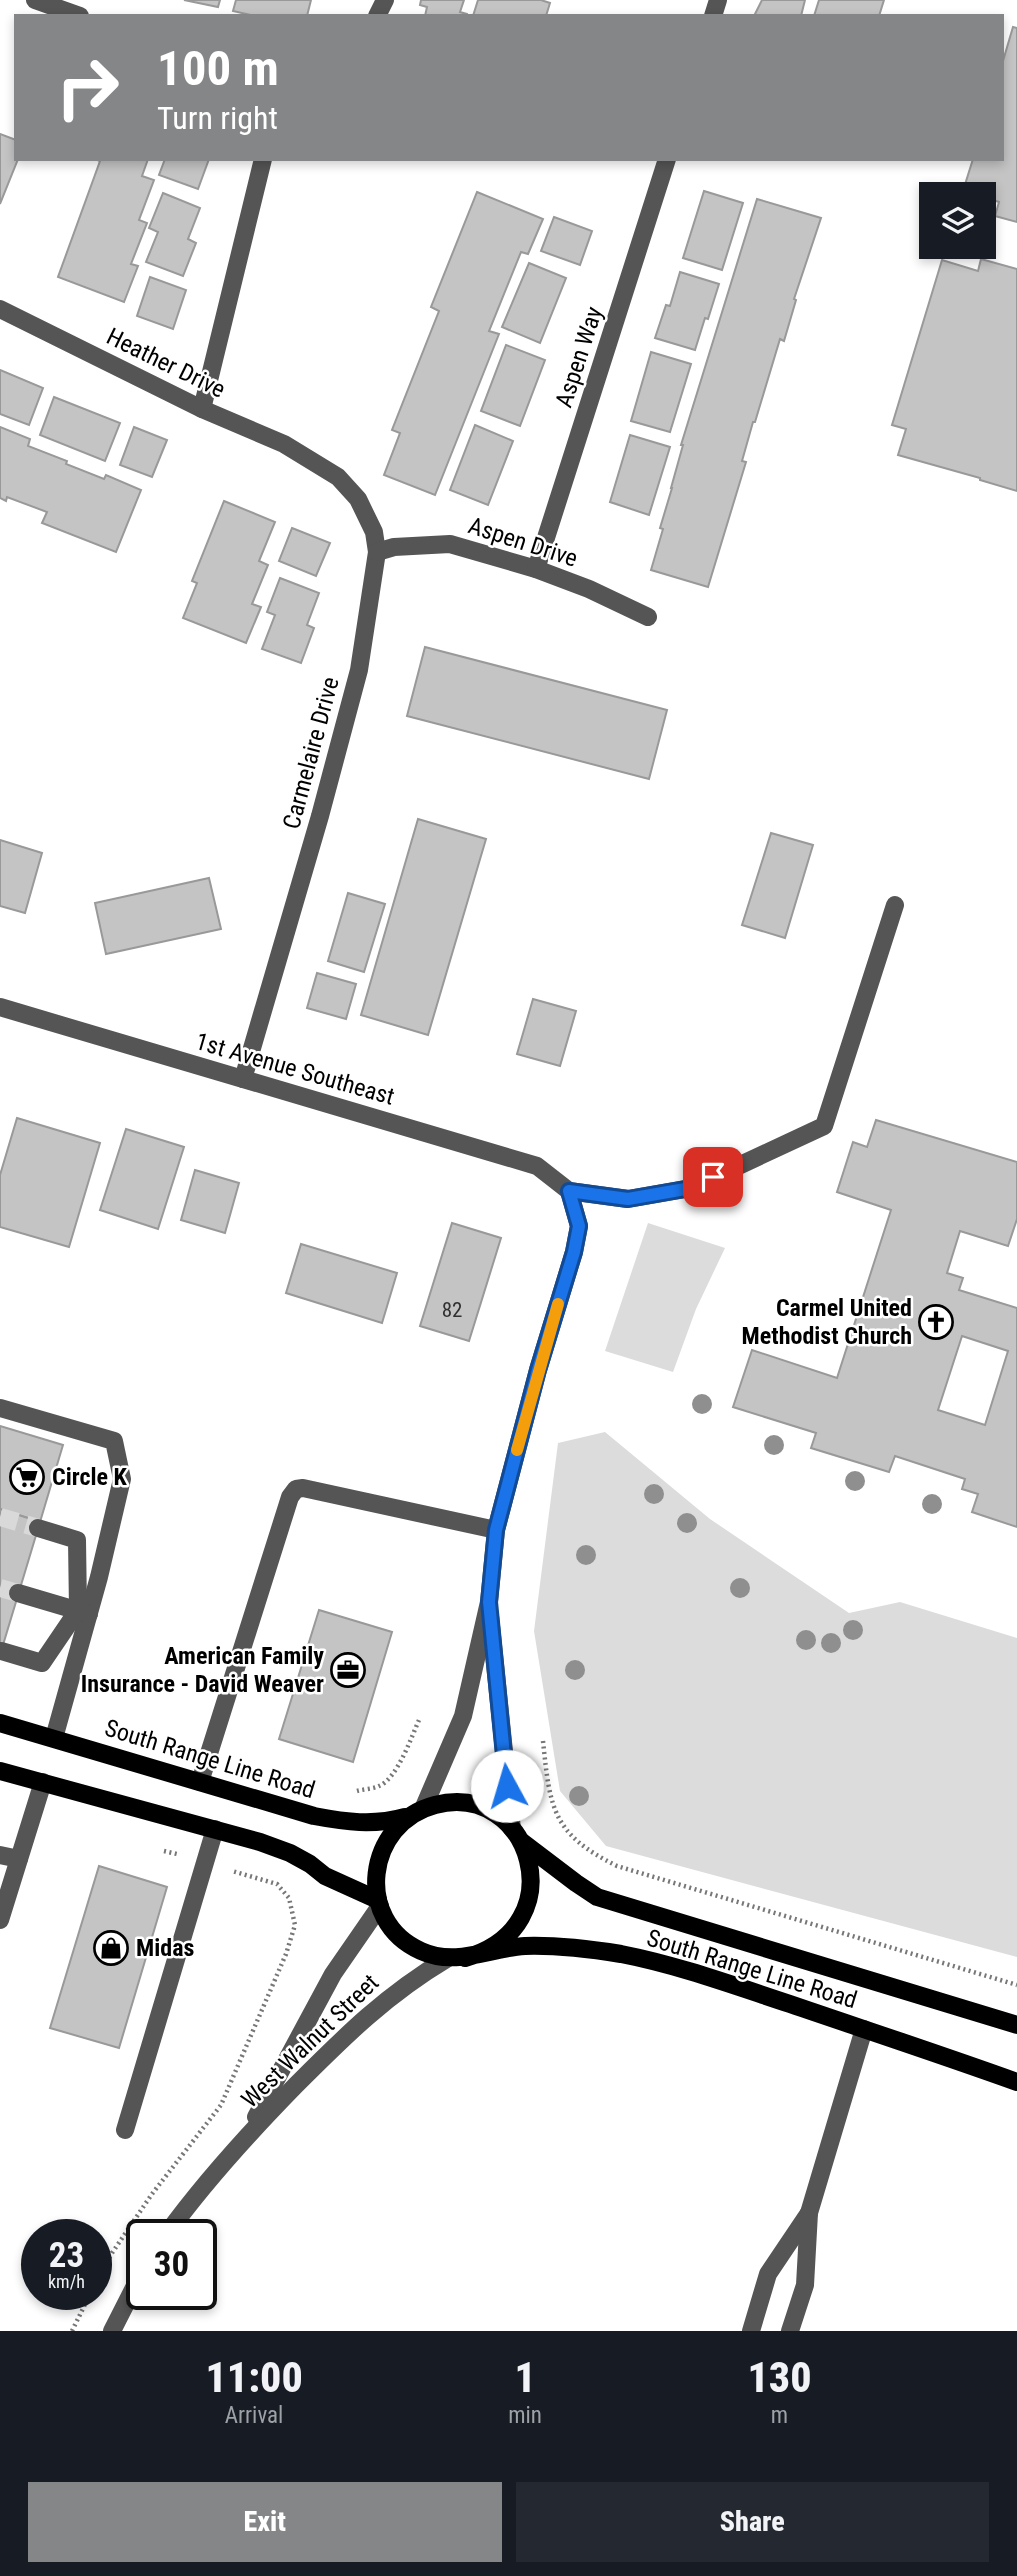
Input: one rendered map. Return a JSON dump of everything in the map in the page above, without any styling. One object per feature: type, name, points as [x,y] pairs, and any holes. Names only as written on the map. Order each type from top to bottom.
[{"type":"main road","name":"South Range Line Road","points":[[0,1723],[294,1811],[344,1822],[384,1823],[416,1813]]},
{"type":"main road","points":[[0,1771],[215,1829],[290,1853],[325,1876],[379,1903]]},
{"type":"main road","points":[[454,1802],[471,1805],[500,1818],[516,1835],[531,1872],[529,1898],[520,1921],[510,1935],[497,1945],[482,1953],[456,1958],[419,1951],[406,1942],[386,1920],[379,1903],[375,1881],[378,1863],[384,1845],[395,1829],[416,1813],[454,1802]]},
{"type":"main road","name":"South Range Line Road","points":[[516,1835],[597,1897],[1017,2025]]},
{"type":"main road","name":"South Range Line Road","points":[[456,1958],[524,1946],[592,1950],[623,1955],[724,1982],[1017,2082]]},
{"type":"street","points":[[35,0],[74,14]]},
{"type":"street","points":[[202,408],[263,161]]},
{"type":"street","name":"Aspen Way","points":[[536,569],[666,161]]},
{"type":"street","name":"Heather Drive","points":[[0,309],[202,408],[284,444],[310,460]]},
{"type":"street","name":"Carmelaire Drive","points":[[243,1079],[320,816],[359,670],[377,552],[374,532],[358,499],[338,477],[310,460]]},
{"type":"street","name":"Aspen Drive","points":[[377,552],[394,547],[450,544],[536,569],[589,589],[648,617]]},
{"type":"street","points":[[416,1813],[463,1716],[489,1602],[496,1530],[538,1370],[574,1252],[579,1226],[569,1191],[628,1199],[691,1188],[824,1126],[895,905]]},
{"type":"street","name":"1st Avenue Southeast","points":[[0,1007],[537,1166],[569,1191]]},
{"type":"street","points":[[0,1408],[114,1441],[122,1479],[84,1612],[54,1738]]},
{"type":"street","points":[[200,1782],[290,1497],[296,1489],[303,1488],[496,1530]]},
{"type":"street","points":[[1,1651],[42,1663],[84,1612],[77,1540],[38,1528]]},
{"type":"street","points":[[18,1593],[84,1612]]},
{"type":"street","points":[[489,1602],[516,1835]]},
{"type":"street","points":[[0,1920],[43,1782]]},
{"type":"street","points":[[125,2130],[215,1829]]},
{"type":"street","points":[[0,1855],[19,1859]]},
{"type":"street","name":"West Walnut Street","points":[[244,2138],[333,1974],[379,1903]]},
{"type":"street","name":"West Walnut Street","points":[[179,2219],[244,2138],[352,2028],[411,1980],[456,1958]]},
{"type":"street","points":[[790,2331],[805,2285],[809,2213],[864,2029]]},
{"type":"street","points":[[751,2331],[768,2274],[809,2213]]},
{"type":"street","points":[[112,2331],[126,2303]]},
{"type":"path","points":[[542,1741],[549,1794],[558,1818],[569,1835],[590,1853],[617,1866],[1017,1985]]},
{"type":"path","points":[[112,2253],[152,2194],[221,2105],[286,1954],[295,1925],[289,1899],[277,1884],[164,1851]]},
{"type":"path","points":[[72,2331],[82,2310]]},
{"type":"shaded area","points":[[648,1223],[725,1248],[696,1309],[673,1372],[605,1351]]},
{"type":"shaded area","points":[[605,1432],[710,1519],[849,1613],[900,1602],[1017,1638],[1017,1957],[606,1846],[560,1791],[534,1631],[558,1443]]},
{"type":"building","points":[[184,0],[220,0],[218,7]]},
{"type":"building","points":[[236,0],[311,0],[308,14],[246,14],[233,11]]},
{"type":"building","points":[[421,0],[464,0],[460,12],[467,14],[425,14],[427,7],[420,5]]},
{"type":"building","points":[[478,0],[541,0],[550,3],[547,14],[474,14]]},
{"type":"building","points":[[762,0],[805,0],[802,14],[755,14]]},
{"type":"building","points":[[819,0],[884,0],[880,14],[815,14]]},
{"type":"building","points":[[1013,27],[1017,28],[1017,222],[996,216],[999,202],[996,201],[996,182],[966,182],[972,161],[1004,161],[1004,58]]},
{"type":"building","points":[[0,134],[14,139],[14,161],[17,161],[0,204]]},
{"type":"building","points":[[100,161],[147,161],[142,176],[154,180],[139,220],[147,223],[131,264],[138,266],[124,302],[58,277]]},
{"type":"building","points":[[164,161],[208,161],[198,189],[159,175]]},
{"type":"building","points":[[704,191],[743,203],[722,270],[683,258]]},
{"type":"building","points":[[477,192],[543,219],[528,254],[521,252],[489,331],[499,334],[435,495],[384,475],[400,433],[392,430],[439,311],[431,307]]},
{"type":"building","points":[[163,193],[200,208],[188,239],[196,243],[183,276],[146,262],[158,232],[149,228]]},
{"type":"building","points":[[757,199],[821,218],[794,299],[796,300],[784,341],[780,339],[753,422],[742,461],[746,462],[708,587],[651,570],[663,529],[660,528],[681,445]]},
{"type":"building","points":[[554,217],[592,231],[580,265],[541,251]]},
{"type":"building","points":[[981,259],[1017,269],[1017,491],[898,455],[906,429],[892,425],[942,260],[978,271]]},
{"type":"building","points":[[529,263],[566,278],[540,343],[502,327]]},
{"type":"building","points":[[680,272],[719,284],[695,350],[655,338],[666,305],[670,306]]},
{"type":"building","points":[[150,277],[186,290],[173,329],[137,316]]},
{"type":"building","points":[[506,345],[545,360],[520,426],[481,411]]},
{"type":"building","points":[[651,352],[691,364],[670,432],[631,421]]},
{"type":"building","points":[[0,370],[43,388],[29,425],[0,414]]},
{"type":"building","points":[[54,397],[120,423],[105,461],[40,435]]},
{"type":"building","points":[[475,425],[513,441],[488,505],[450,490]]},
{"type":"building","points":[[0,427],[30,439],[28,446],[67,461],[66,464],[104,479],[106,475],[141,490],[116,552],[42,523],[47,512],[7,497],[6,501],[0,498]]},
{"type":"building","points":[[134,427],[167,440],[152,477],[120,465]]},
{"type":"building","points":[[630,435],[670,447],[649,515],[610,502]]},
{"type":"building","points":[[224,501],[275,522],[259,561],[268,565],[252,604],[261,607],[246,643],[183,618],[197,583],[192,581]]},
{"type":"building","points":[[292,528],[330,543],[316,576],[279,561]]},
{"type":"building","points":[[280,578],[319,593],[307,625],[314,628],[301,663],[262,649],[275,615],[267,612]]},
{"type":"building","points":[[425,647],[667,710],[649,779],[407,716]]},
{"type":"building","points":[[418,819],[486,839],[428,1035],[361,1015]]},
{"type":"building","points":[[771,833],[813,845],[785,938],[742,925]]},
{"type":"building","points":[[0,840],[42,853],[25,913],[0,906]]},
{"type":"building","points":[[209,878],[221,929],[106,954],[95,903]]},
{"type":"building","points":[[348,893],[385,904],[364,972],[328,961]]},
{"type":"building","points":[[317,973],[356,984],[346,1019],[307,1008]]},
{"type":"building","points":[[533,999],[576,1011],[560,1066],[517,1054]]},
{"type":"building","points":[[17,1118],[100,1143],[69,1247],[0,1227],[0,1175]]},
{"type":"building","name":"Carmel United Methodist Church","points":[[876,1120],[1017,1162],[1017,1219],[1008,1246],[960,1231],[947,1273],[963,1278],[959,1290],[1017,1308],[1017,1527],[972,1512],[978,1494],[962,1489],[965,1479],[895,1456],[889,1472],[811,1448],[816,1433],[733,1407],[752,1350],[837,1378],[891,1210],[837,1192],[853,1142],[867,1147]],"holes":[[[962,1336],[1008,1351],[985,1425],[938,1410]]]},
{"type":"building","points":[[126,1129],[184,1147],[158,1229],[100,1210]]},
{"type":"building","points":[[195,1170],[239,1183],[225,1233],[181,1220]]},
{"type":"building","points":[[452,1223],[501,1238],[469,1341],[420,1326]]},
{"type":"building","points":[[301,1244],[397,1273],[382,1323],[286,1293]]},
{"type":"building","name":"Circle K","points":[[0,1426],[63,1445],[40,1522],[0,1509]]},
{"type":"building","points":[[0,1509],[40,1522],[0,1655]]},
{"type":"building","points":[[319,1610],[392,1632],[353,1762],[279,1739]]},
{"type":"building","points":[[99,1866],[167,1887],[119,2048],[50,2028]]},
{"type":"tunnel","points":[[0,1517],[38,1528]]},
{"type":"tunnel","points":[[0,1588],[18,1593]]},
{"type":"slow traffic","points":[[517,1450],[558,1304]]},
{"type":"place","name":"Carmel United Methodist Church","points":[[936,1322]]},
{"type":"place","name":"Circle K","points":[[27,1477]]},
{"type":"place","name":"American Family Insurance - David Weaver","points":[[348,1670]]},
{"type":"place","name":"Midas","points":[[111,1948]]},
{"type":"route","points":[[507,1786],[489,1602],[491,1575],[496,1530],[538,1370],[574,1252],[579,1226],[569,1191],[628,1199],[691,1188],[713,1177]]}]
